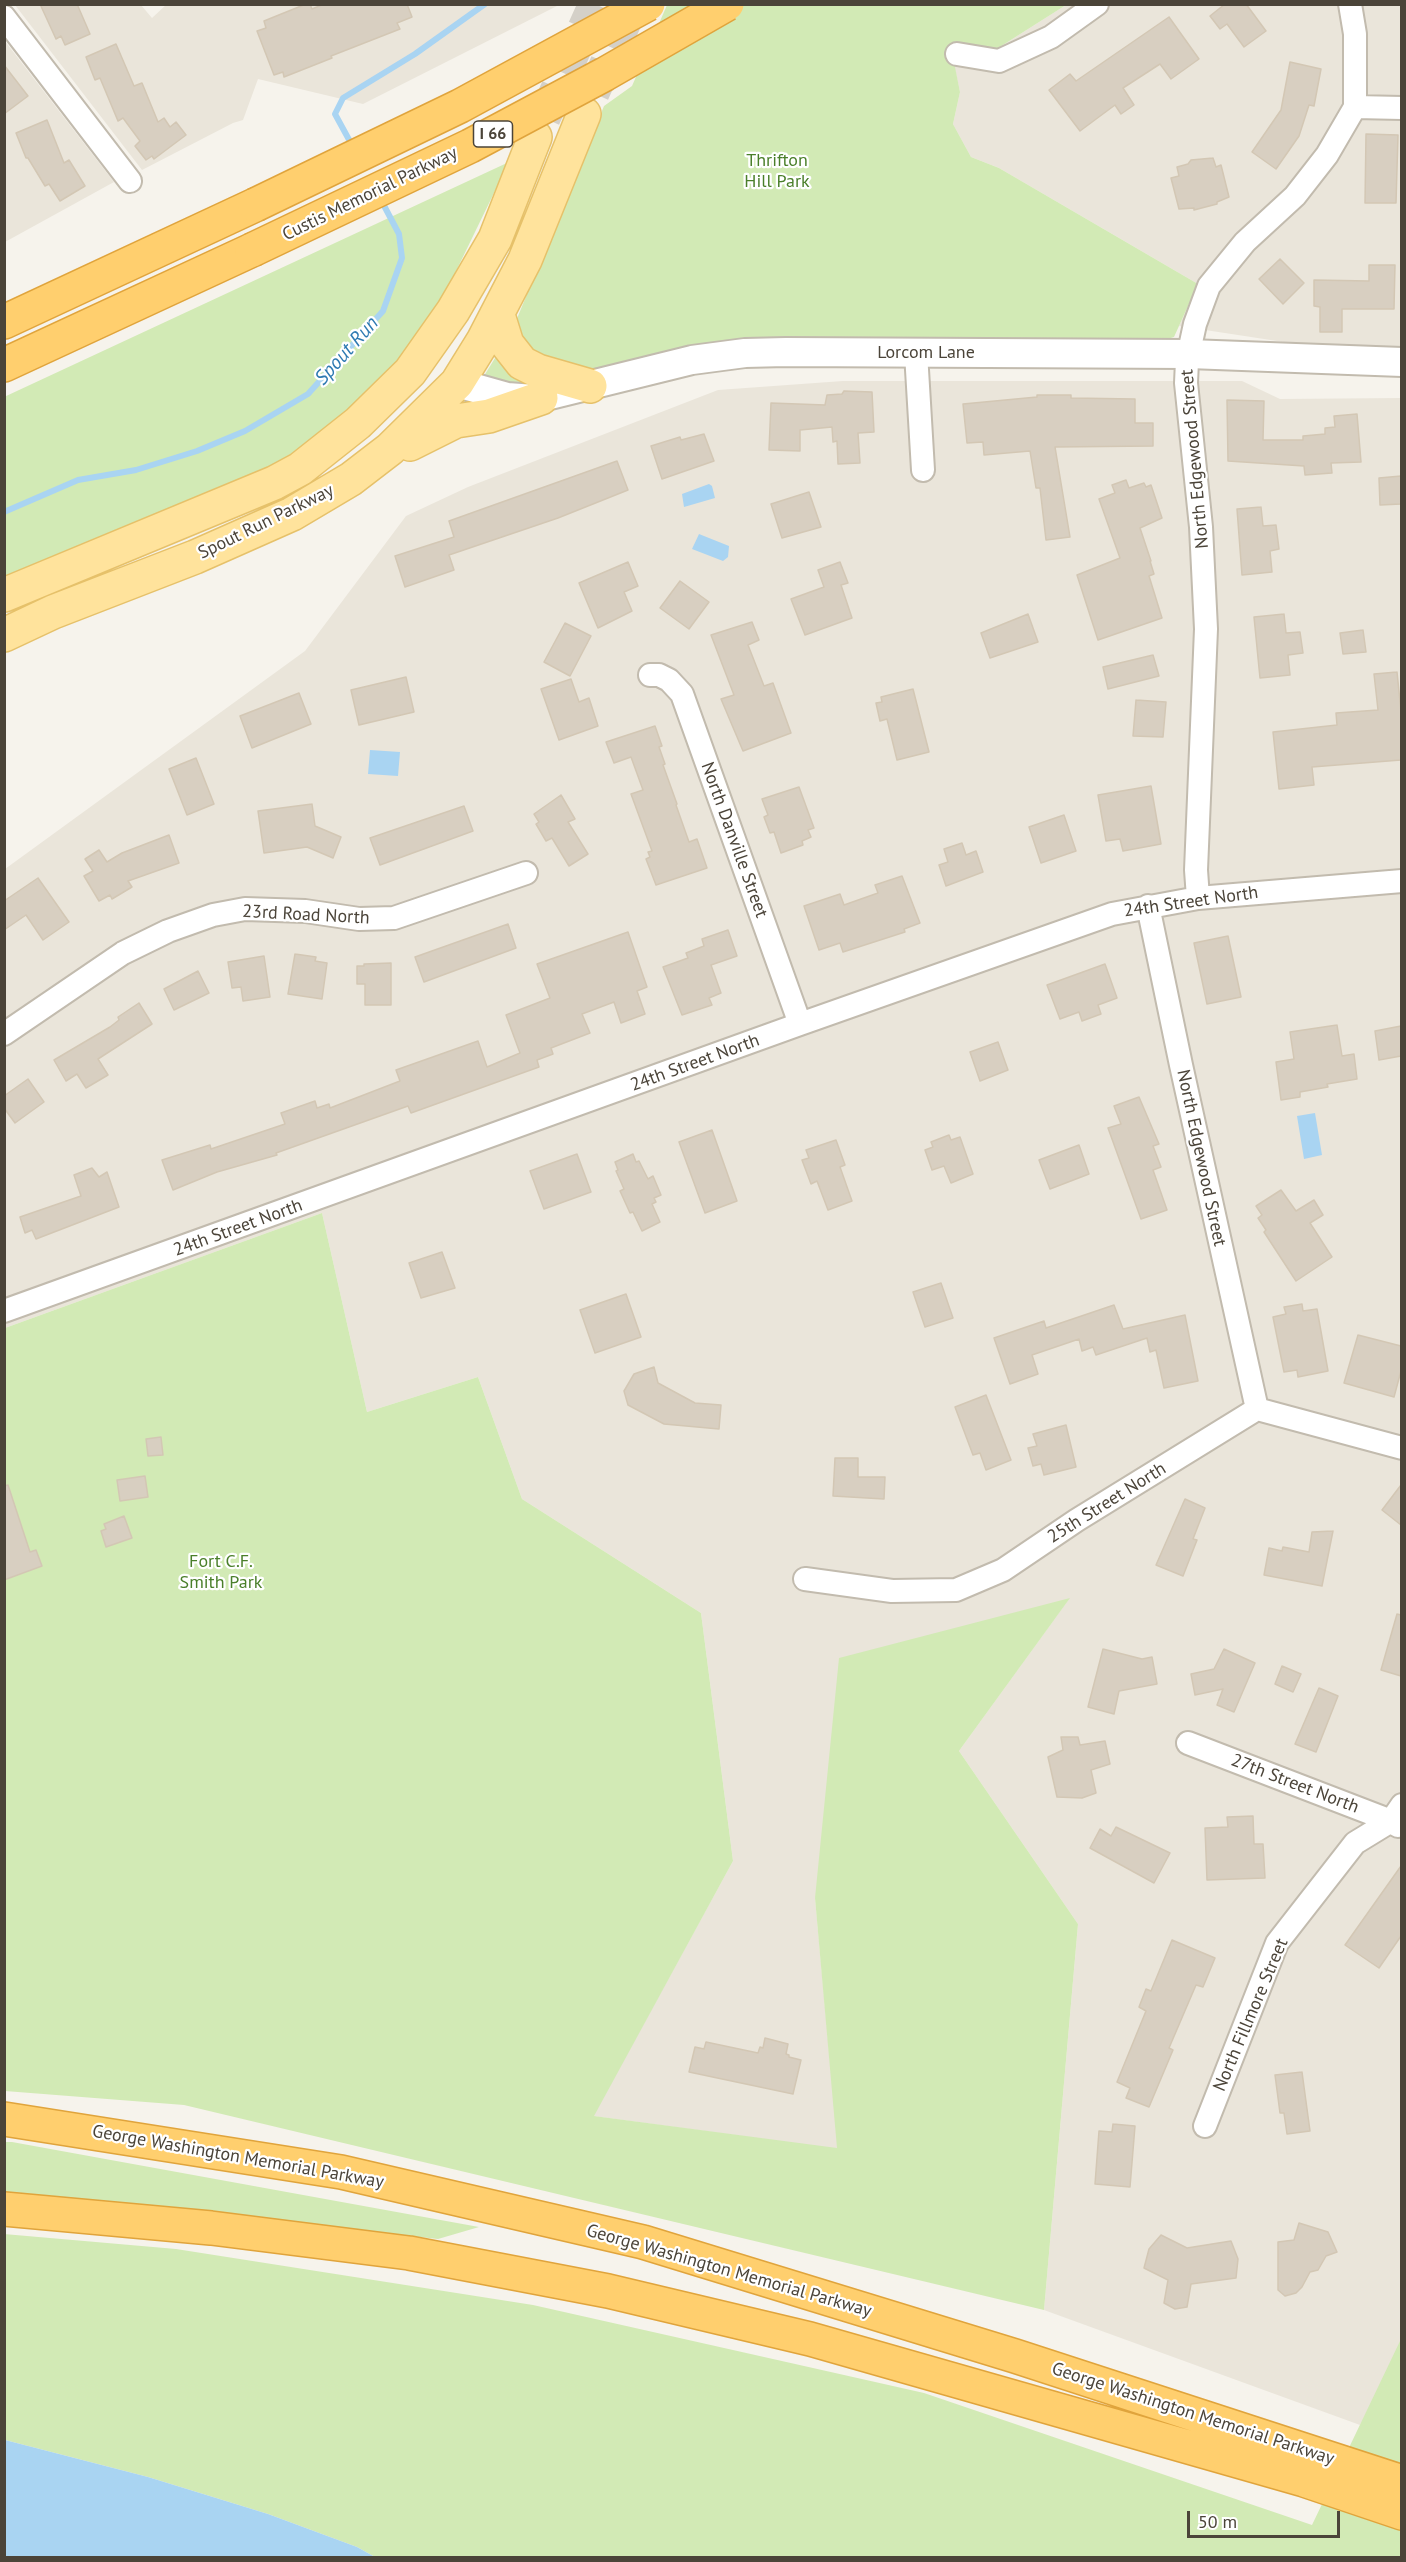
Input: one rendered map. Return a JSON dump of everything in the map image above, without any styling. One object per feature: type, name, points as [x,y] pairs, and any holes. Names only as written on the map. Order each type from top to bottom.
[{"type":"highway","name":"I 66","points":[[4,322],[460,106],[648,4]]},
{"type":"highway","name":"Custis Memorial Parkway","points":[[4,366],[480,141],[605,74],[727,4]]},
{"type":"highway","name":"George Washington Memorial Parkway","points":[[4,2119],[341,2172],[643,2242],[1015,2356],[1309,2467],[1401,2513]]},
{"type":"highway","name":"George Washington Memorial Parkway","points":[[4,2209],[211,2228],[409,2253],[608,2291],[810,2339],[1309,2467],[1401,2482]]},
{"type":"main road","name":"Spout Run Parkway","points":[[4,635],[53,612],[195,556],[292,514],[333,491],[371,465],[410,431],[457,383],[498,315],[539,226],[584,114]]},
{"type":"main road","name":"Spout Run Parkway","points":[[4,595],[213,510],[300,469],[376,406],[410,372],[453,311],[495,239],[536,137]]},
{"type":"main road","points":[[300,469],[345,445],[411,394],[431,385],[457,383],[450,371],[451,348],[476,294],[495,239]]},
{"type":"main road","points":[[498,315],[507,344],[522,363],[538,371],[590,386]]},
{"type":"main road","points":[[371,465],[449,424],[489,416],[541,398]]},
{"type":"street","points":[[957,54],[999,61],[1051,37],[1097,4]]},
{"type":"street","name":"North Edgewood Street","points":[[1198,898],[1196,870],[1206,629],[1201,527],[1186,383],[1189,354],[1195,324],[1209,286],[1245,242],[1295,196],[1328,155],[1355,107],[1355,34],[1350,4]]},
{"type":"street","points":[[4,16],[130,181]]},
{"type":"street","points":[[1355,107],[1401,108]]},
{"type":"street","name":"Lorcom Lane","points":[[457,383],[507,397],[541,398],[657,368],[728,355],[809,352],[1189,354],[1401,362]]},
{"type":"street","points":[[916,352],[923,470]]},
{"type":"street","name":"North Danville Street","points":[[650,675],[659,675],[669,680],[682,694],[800,1024]]},
{"type":"street","name":"23rd Road North","points":[[4,1034],[123,953],[168,931],[213,915],[245,909],[306,911],[359,919],[394,918],[526,873]]},
{"type":"street","name":"24th Street North","points":[[4,1311],[1112,914],[1198,898],[1401,881]]},
{"type":"street","name":"North Edgewood Street","points":[[1148,906],[1257,1409]]},
{"type":"street","points":[[1257,1409],[1401,1448]]},
{"type":"street","name":"25th Street North","points":[[805,1579],[892,1591],[956,1590],[1003,1570],[1077,1520],[1257,1409]]},
{"type":"street","name":"27th Street North","points":[[1188,1743],[1398,1818]]},
{"type":"street","name":"North Fillmore Street","points":[[1205,2126],[1277,1943],[1355,1843],[1398,1818]]},
{"type":"shaded area","points":[[167,4],[559,5],[363,104],[258,79],[243,120],[142,170],[15,5],[141,5],[152,18]]},
{"type":"shaded area","points":[[1066,5],[1401,5],[1401,348],[1323,348],[1179,326],[1198,284],[999,168],[971,157],[953,124],[960,92],[951,52],[995,50]]},
{"type":"shaded area","points":[[4,40],[114,182],[5,242],[4,242]]},
{"type":"shaded area","points":[[843,381],[1242,381],[1280,399],[1401,398],[1402,2355],[1360,2425],[1044,2310],[1078,1924],[959,1751],[1069,1599],[815,1898],[838,2149],[593,2116],[733,1861],[701,1613],[522,1499],[478,1377],[367,1412],[322,1213],[5,1328],[5,869],[305,651],[406,516],[468,487],[718,390]]},
{"type":"green space","name":"Thrifton Hill Park","points":[[667,5],[1066,5],[995,50],[952,52],[960,92],[953,124],[971,157],[999,168],[1198,284],[1174,337],[1161,341],[855,338],[587,371],[526,359],[516,321],[604,106],[632,86]]},
{"type":"green space","points":[[509,162],[425,335],[374,400],[303,453],[5,583],[4,397]]},
{"type":"green space","points":[[500,350],[543,385],[509,383],[484,376]]},
{"type":"green space","name":"Fort C.F. Smith Park","points":[[322,1213],[367,1412],[478,1377],[522,1499],[701,1613],[733,1861],[594,2116],[837,2148],[815,1898],[839,1658],[1070,1598],[959,1751],[1078,1924],[1044,2310],[184,2105],[5,2091],[5,1328]]},
{"type":"green space","points":[[4,2142],[479,2227],[438,2239],[5,2192]]},
{"type":"green space","points":[[4,2234],[176,2249],[533,2305],[924,2393],[1312,2525],[1401,2339],[1401,2557],[375,2557],[357,2547],[268,2514],[148,2477],[5,2440]]},
{"type":"water","points":[[709,484],[712,486],[715,498],[684,507],[682,494]]},
{"type":"water","points":[[699,534],[729,546],[728,557],[723,561],[692,549]]},
{"type":"water","points":[[370,750],[400,752],[398,776],[368,774]]},
{"type":"water","points":[[1315,1113],[1322,1155],[1304,1159],[1297,1116]]},
{"type":"water","points":[[5,2440],[148,2477],[268,2514],[357,2547],[375,2557],[5,2557]]},
{"type":"building","points":[[40,4],[77,4],[90,34],[65,45],[61,36],[56,39]]},
{"type":"building","points":[[310,4],[312,9],[324,4],[407,4],[412,17],[397,23],[400,29],[331,56],[332,58],[284,77],[283,72],[274,75],[257,31],[266,28],[264,21]]},
{"type":"building","points":[[1225,4],[1246,4],[1266,31],[1244,47],[1227,24],[1220,29],[1210,16]]},
{"type":"building","points":[[1169,17],[1199,59],[1171,79],[1160,64],[1123,88],[1134,105],[1121,114],[1115,105],[1080,131],[1049,90],[1070,74],[1076,81]]},
{"type":"building","points":[[116,44],[134,86],[142,83],[158,122],[164,118],[170,127],[176,122],[186,135],[154,159],[152,156],[146,160],[135,146],[140,141],[123,118],[118,121],[100,78],[95,80],[86,57]]},
{"type":"building","points":[[1290,62],[1321,69],[1314,106],[1309,105],[1299,136],[1276,169],[1252,152],[1281,110]]},
{"type":"building","points":[[4,65],[28,96],[4,114]]},
{"type":"building","points":[[47,120],[64,163],[69,160],[85,186],[60,201],[49,184],[45,186],[26,158],[16,133]]},
{"type":"building","points":[[1366,134],[1398,135],[1396,203],[1365,203]]},
{"type":"building","points":[[1213,158],[1216,167],[1221,165],[1229,197],[1217,204],[1194,210],[1194,208],[1179,209],[1171,178],[1179,176],[1177,167],[1188,164],[1191,160]]},
{"type":"building","points":[[1280,259],[1304,283],[1283,304],[1259,279]]},
{"type":"building","points":[[1369,265],[1395,265],[1394,309],[1342,309],[1342,332],[1320,332],[1320,307],[1314,306],[1314,280],[1369,281]]},
{"type":"building","points":[[844,391],[872,392],[874,432],[858,433],[860,463],[838,464],[837,441],[833,442],[832,427],[800,430],[800,451],[769,450],[771,403],[825,405],[827,395],[842,394]]},
{"type":"building","points":[[1037,395],[1135,399],[1135,423],[1153,423],[1153,446],[1055,447],[1070,537],[1046,540],[1040,488],[1036,488],[1030,451],[984,455],[983,442],[967,443],[963,404],[1037,397]]},
{"type":"building","points":[[1227,400],[1264,401],[1263,440],[1303,440],[1303,436],[1325,434],[1325,428],[1335,427],[1334,416],[1357,414],[1361,462],[1331,463],[1332,473],[1305,475],[1304,466],[1228,461]]},
{"type":"building","points":[[704,434],[714,461],[662,479],[651,446],[680,437],[681,440]]},
{"type":"building","points":[[617,461],[628,490],[558,518],[449,555],[454,570],[405,587],[395,556],[454,537],[449,521]]},
{"type":"building","points":[[1401,476],[1401,504],[1380,505],[1379,478]]},
{"type":"building","points":[[1126,480],[1129,488],[1144,483],[1146,487],[1151,485],[1162,518],[1140,528],[1151,561],[1154,574],[1149,576],[1162,618],[1098,640],[1077,575],[1120,558],[1099,499],[1115,493],[1112,485]]},
{"type":"building","points":[[809,492],[821,527],[782,538],[771,504]]},
{"type":"building","points":[[1261,507],[1263,526],[1276,525],[1279,549],[1270,551],[1272,572],[1242,575],[1237,509]]},
{"type":"building","points":[[628,562],[638,586],[624,592],[632,611],[598,628],[579,583]]},
{"type":"building","points":[[840,562],[848,583],[841,585],[852,618],[805,635],[791,599],[824,587],[818,570]]},
{"type":"building","points":[[680,581],[709,602],[689,629],[660,608]]},
{"type":"building","points":[[1028,614],[1038,642],[990,658],[981,633]]},
{"type":"building","points":[[1284,614],[1286,633],[1300,632],[1303,653],[1288,655],[1290,675],[1260,678],[1254,617]]},
{"type":"building","points":[[752,622],[759,640],[748,645],[764,686],[773,683],[791,733],[743,751],[721,699],[734,695],[711,635]]},
{"type":"building","points":[[565,623],[591,636],[570,676],[544,662]]},
{"type":"building","points":[[1363,630],[1366,652],[1343,654],[1340,633]]},
{"type":"building","points":[[1153,655],[1159,676],[1108,689],[1103,667]]},
{"type":"building","points":[[1397,672],[1401,711],[1401,760],[1312,767],[1314,785],[1279,789],[1273,732],[1337,725],[1336,713],[1378,710],[1374,674]]},
{"type":"building","points":[[406,677],[414,712],[359,725],[351,690]]},
{"type":"building","points":[[571,679],[579,702],[589,698],[598,726],[559,740],[541,689]]},
{"type":"building","points":[[913,689],[929,752],[897,760],[887,719],[880,721],[876,703],[882,702],[881,697]]},
{"type":"building","points":[[299,693],[311,724],[252,748],[240,716]]},
{"type":"building","points":[[1136,700],[1166,702],[1163,737],[1133,736]]},
{"type":"building","points":[[655,726],[662,746],[659,747],[665,764],[663,765],[689,842],[697,839],[707,868],[656,885],[646,859],[650,857],[648,852],[652,851],[631,794],[643,790],[631,757],[614,763],[606,742]]},
{"type":"building","points":[[196,758],[214,804],[187,815],[169,769]]},
{"type":"building","points":[[1151,786],[1161,844],[1123,851],[1120,839],[1106,841],[1098,795]]},
{"type":"building","points":[[799,787],[814,828],[808,830],[811,837],[802,841],[803,845],[781,853],[774,832],[770,833],[764,817],[768,815],[762,799]]},
{"type":"building","points":[[561,795],[575,819],[568,822],[588,854],[569,866],[552,838],[546,841],[536,824],[539,822],[534,814]]},
{"type":"building","points":[[312,804],[315,826],[341,837],[333,858],[307,847],[264,853],[258,811]]},
{"type":"building","points":[[464,806],[473,831],[380,865],[370,838]]},
{"type":"building","points":[[1064,815],[1076,851],[1041,863],[1029,827]]},
{"type":"building","points":[[169,835],[179,863],[128,881],[132,887],[112,899],[110,895],[99,901],[84,876],[93,871],[85,859],[99,850],[107,862],[122,853]]},
{"type":"building","points":[[962,843],[966,855],[976,851],[983,872],[946,886],[939,865],[948,862],[944,849]]},
{"type":"building","points":[[902,876],[920,923],[904,929],[905,932],[843,952],[840,943],[819,950],[804,906],[840,894],[844,905],[878,893],[875,885]]},
{"type":"building","points":[[38,878],[69,922],[43,940],[26,915],[4,930],[4,901]]},
{"type":"building","points":[[508,924],[516,948],[424,982],[415,957]]},
{"type":"building","points":[[728,930],[737,956],[711,965],[721,993],[709,998],[712,1005],[682,1015],[663,967],[688,958],[686,953],[704,946],[702,939]]},
{"type":"building","points":[[628,932],[647,987],[637,991],[645,1014],[621,1023],[614,1002],[582,1014],[590,1033],[551,1048],[553,1054],[537,1060],[539,1067],[411,1113],[408,1106],[276,1153],[277,1155],[217,1172],[173,1190],[162,1160],[210,1145],[211,1149],[285,1124],[281,1113],[315,1101],[317,1108],[329,1104],[330,1108],[400,1081],[396,1070],[478,1041],[487,1067],[520,1053],[506,1015],[550,998],[537,964]]},
{"type":"building","points":[[1228,936],[1241,997],[1207,1004],[1194,943]]},
{"type":"building","points":[[295,954],[316,957],[315,961],[327,963],[322,999],[288,994]]},
{"type":"building","points":[[264,956],[270,997],[243,1001],[241,987],[232,988],[228,962]]},
{"type":"building","points":[[391,963],[391,1005],[365,1005],[365,984],[357,984],[357,966]]},
{"type":"building","points":[[1105,964],[1117,998],[1098,1005],[1101,1014],[1082,1021],[1079,1012],[1060,1019],[1047,985]]},
{"type":"building","points":[[198,971],[209,993],[174,1010],[164,989]]},
{"type":"building","points":[[139,1003],[152,1024],[98,1059],[108,1075],[86,1088],[77,1074],[66,1081],[54,1060],[110,1027],[119,1020],[118,1017]]},
{"type":"building","points":[[1337,1025],[1342,1056],[1354,1054],[1357,1079],[1327,1084],[1328,1087],[1300,1092],[1300,1097],[1281,1100],[1276,1062],[1294,1059],[1290,1032]]},
{"type":"building","points":[[1401,1026],[1401,1056],[1379,1060],[1375,1031]]},
{"type":"building","points":[[998,1042],[1008,1070],[980,1081],[970,1052]]},
{"type":"building","points":[[28,1079],[44,1102],[15,1123],[4,1108],[4,1096]]},
{"type":"building","points":[[1139,1097],[1159,1144],[1153,1146],[1161,1167],[1153,1170],[1167,1210],[1141,1219],[1108,1128],[1121,1124],[1114,1106]]},
{"type":"building","points":[[712,1130],[737,1201],[705,1213],[679,1142]]},
{"type":"building","points":[[949,1135],[951,1140],[960,1137],[973,1174],[951,1183],[944,1166],[932,1170],[925,1150],[933,1147],[931,1142]]},
{"type":"building","points":[[836,1140],[845,1165],[840,1167],[852,1201],[828,1210],[817,1181],[811,1184],[802,1160],[809,1158],[806,1150]]},
{"type":"building","points":[[1079,1145],[1089,1174],[1050,1189],[1039,1160]]},
{"type":"building","points":[[577,1154],[591,1192],[544,1209],[530,1171]]},
{"type":"building","points":[[633,1154],[648,1179],[653,1176],[661,1195],[654,1198],[656,1202],[652,1204],[660,1222],[642,1231],[633,1212],[630,1213],[620,1191],[624,1189],[616,1171],[618,1170],[615,1162]]},
{"type":"building","points":[[92,1168],[99,1177],[107,1172],[119,1207],[36,1239],[32,1230],[25,1233],[20,1217],[81,1196],[74,1175]]},
{"type":"building","points":[[1281,1190],[1296,1211],[1314,1200],[1323,1215],[1310,1223],[1332,1257],[1296,1281],[1264,1232],[1266,1230],[1258,1218],[1262,1215],[1256,1206]]},
{"type":"building","points":[[442,1252],[455,1288],[421,1298],[409,1263]]},
{"type":"building","points":[[941,1283],[953,1318],[925,1327],[913,1292]]},
{"type":"building","points":[[626,1294],[641,1337],[595,1353],[580,1310]]},
{"type":"building","points":[[1302,1304],[1303,1311],[1317,1309],[1328,1371],[1298,1377],[1297,1370],[1284,1372],[1273,1317],[1286,1314],[1284,1307]]},
{"type":"building","points":[[1114,1305],[1123,1329],[1185,1315],[1198,1381],[1164,1388],[1156,1350],[1150,1352],[1147,1338],[1096,1355],[1093,1347],[1082,1351],[1079,1339],[1032,1355],[1038,1374],[1010,1384],[994,1338],[1044,1321],[1046,1328]]},
{"type":"building","points":[[1358,1335],[1401,1346],[1401,1371],[1394,1397],[1344,1383]]},
{"type":"building","points":[[654,1367],[658,1383],[695,1403],[721,1405],[719,1429],[664,1424],[628,1405],[624,1391],[634,1374]]},
{"type":"building","points":[[986,1395],[1011,1460],[986,1470],[980,1453],[973,1455],[955,1407]]},
{"type":"building","points":[[1066,1425],[1076,1467],[1044,1475],[1041,1464],[1033,1466],[1028,1448],[1037,1446],[1033,1434]]},
{"type":"building","points":[[161,1437],[163,1455],[148,1456],[146,1439]]},
{"type":"building","points":[[835,1458],[858,1458],[858,1477],[885,1477],[884,1499],[833,1496]]},
{"type":"building","points":[[145,1476],[148,1497],[120,1501],[117,1480]]},
{"type":"building","points":[[8,1485],[30,1552],[36,1550],[42,1566],[4,1580],[4,1486]]},
{"type":"building","points":[[1401,1485],[1401,1525],[1382,1510]]},
{"type":"building","points":[[1185,1499],[1205,1508],[1193,1539],[1197,1540],[1183,1576],[1156,1565]]},
{"type":"building","points":[[124,1516],[132,1538],[106,1547],[101,1531],[106,1529],[104,1524]]},
{"type":"building","points":[[1333,1531],[1322,1586],[1264,1575],[1269,1548],[1282,1551],[1283,1547],[1309,1552],[1312,1532]]},
{"type":"building","points":[[1397,1614],[1401,1615],[1401,1676],[1381,1670]]},
{"type":"building","points":[[1103,1649],[1142,1659],[1152,1657],[1157,1684],[1119,1691],[1114,1714],[1088,1707]]},
{"type":"building","points":[[1224,1649],[1255,1663],[1234,1712],[1217,1705],[1223,1689],[1195,1695],[1191,1674],[1214,1669]]},
{"type":"building","points":[[1282,1666],[1301,1674],[1293,1692],[1275,1684]]},
{"type":"building","points":[[1319,1688],[1338,1696],[1316,1752],[1295,1744]]},
{"type":"building","points":[[1061,1737],[1078,1737],[1080,1745],[1105,1741],[1110,1764],[1091,1770],[1096,1793],[1082,1798],[1057,1797],[1048,1757],[1063,1750]]},
{"type":"building","points":[[1253,1816],[1254,1844],[1263,1844],[1265,1878],[1207,1880],[1205,1828],[1228,1827],[1227,1817]]},
{"type":"building","points":[[1116,1827],[1170,1853],[1154,1883],[1090,1848],[1100,1829],[1111,1836]]},
{"type":"building","points":[[1401,1866],[1401,1936],[1379,1968],[1345,1945]]},
{"type":"building","points":[[1172,1940],[1215,1958],[1203,1987],[1196,1985],[1169,2048],[1173,2050],[1149,2107],[1126,2098],[1130,2088],[1117,2082],[1146,2011],[1139,2007],[1146,1989],[1151,1991]]},
{"type":"building","points":[[765,2038],[788,2044],[786,2054],[801,2060],[793,2094],[689,2072],[695,2047],[704,2049],[706,2042],[758,2053],[760,2047],[763,2048]]},
{"type":"building","points":[[1302,2072],[1310,2131],[1287,2134],[1284,2113],[1280,2113],[1275,2075]]},
{"type":"building","points":[[1113,2124],[1135,2126],[1130,2187],[1095,2184],[1099,2131],[1112,2132]]},
{"type":"building","points":[[1299,2223],[1328,2232],[1337,2252],[1326,2256],[1318,2270],[1310,2272],[1296,2293],[1285,2296],[1278,2290],[1278,2242],[1294,2240]]},
{"type":"building","points":[[1161,2235],[1187,2248],[1231,2241],[1238,2259],[1236,2278],[1191,2284],[1187,2307],[1175,2309],[1164,2303],[1168,2280],[1144,2268],[1149,2249]]},
{"type":"waterway","name":"Spout Run","points":[[353,147],[335,114],[343,98],[415,54],[485,4]]},
{"type":"waterway","name":"Spout Run","points":[[4,512],[78,480],[136,470],[197,451],[245,431],[308,394],[383,311],[402,258],[399,234],[380,198]]},
{"type":"tunnel","points":[[544,118],[595,4]]},
{"type":"tunnel","points":[[593,93],[633,4]]}]
